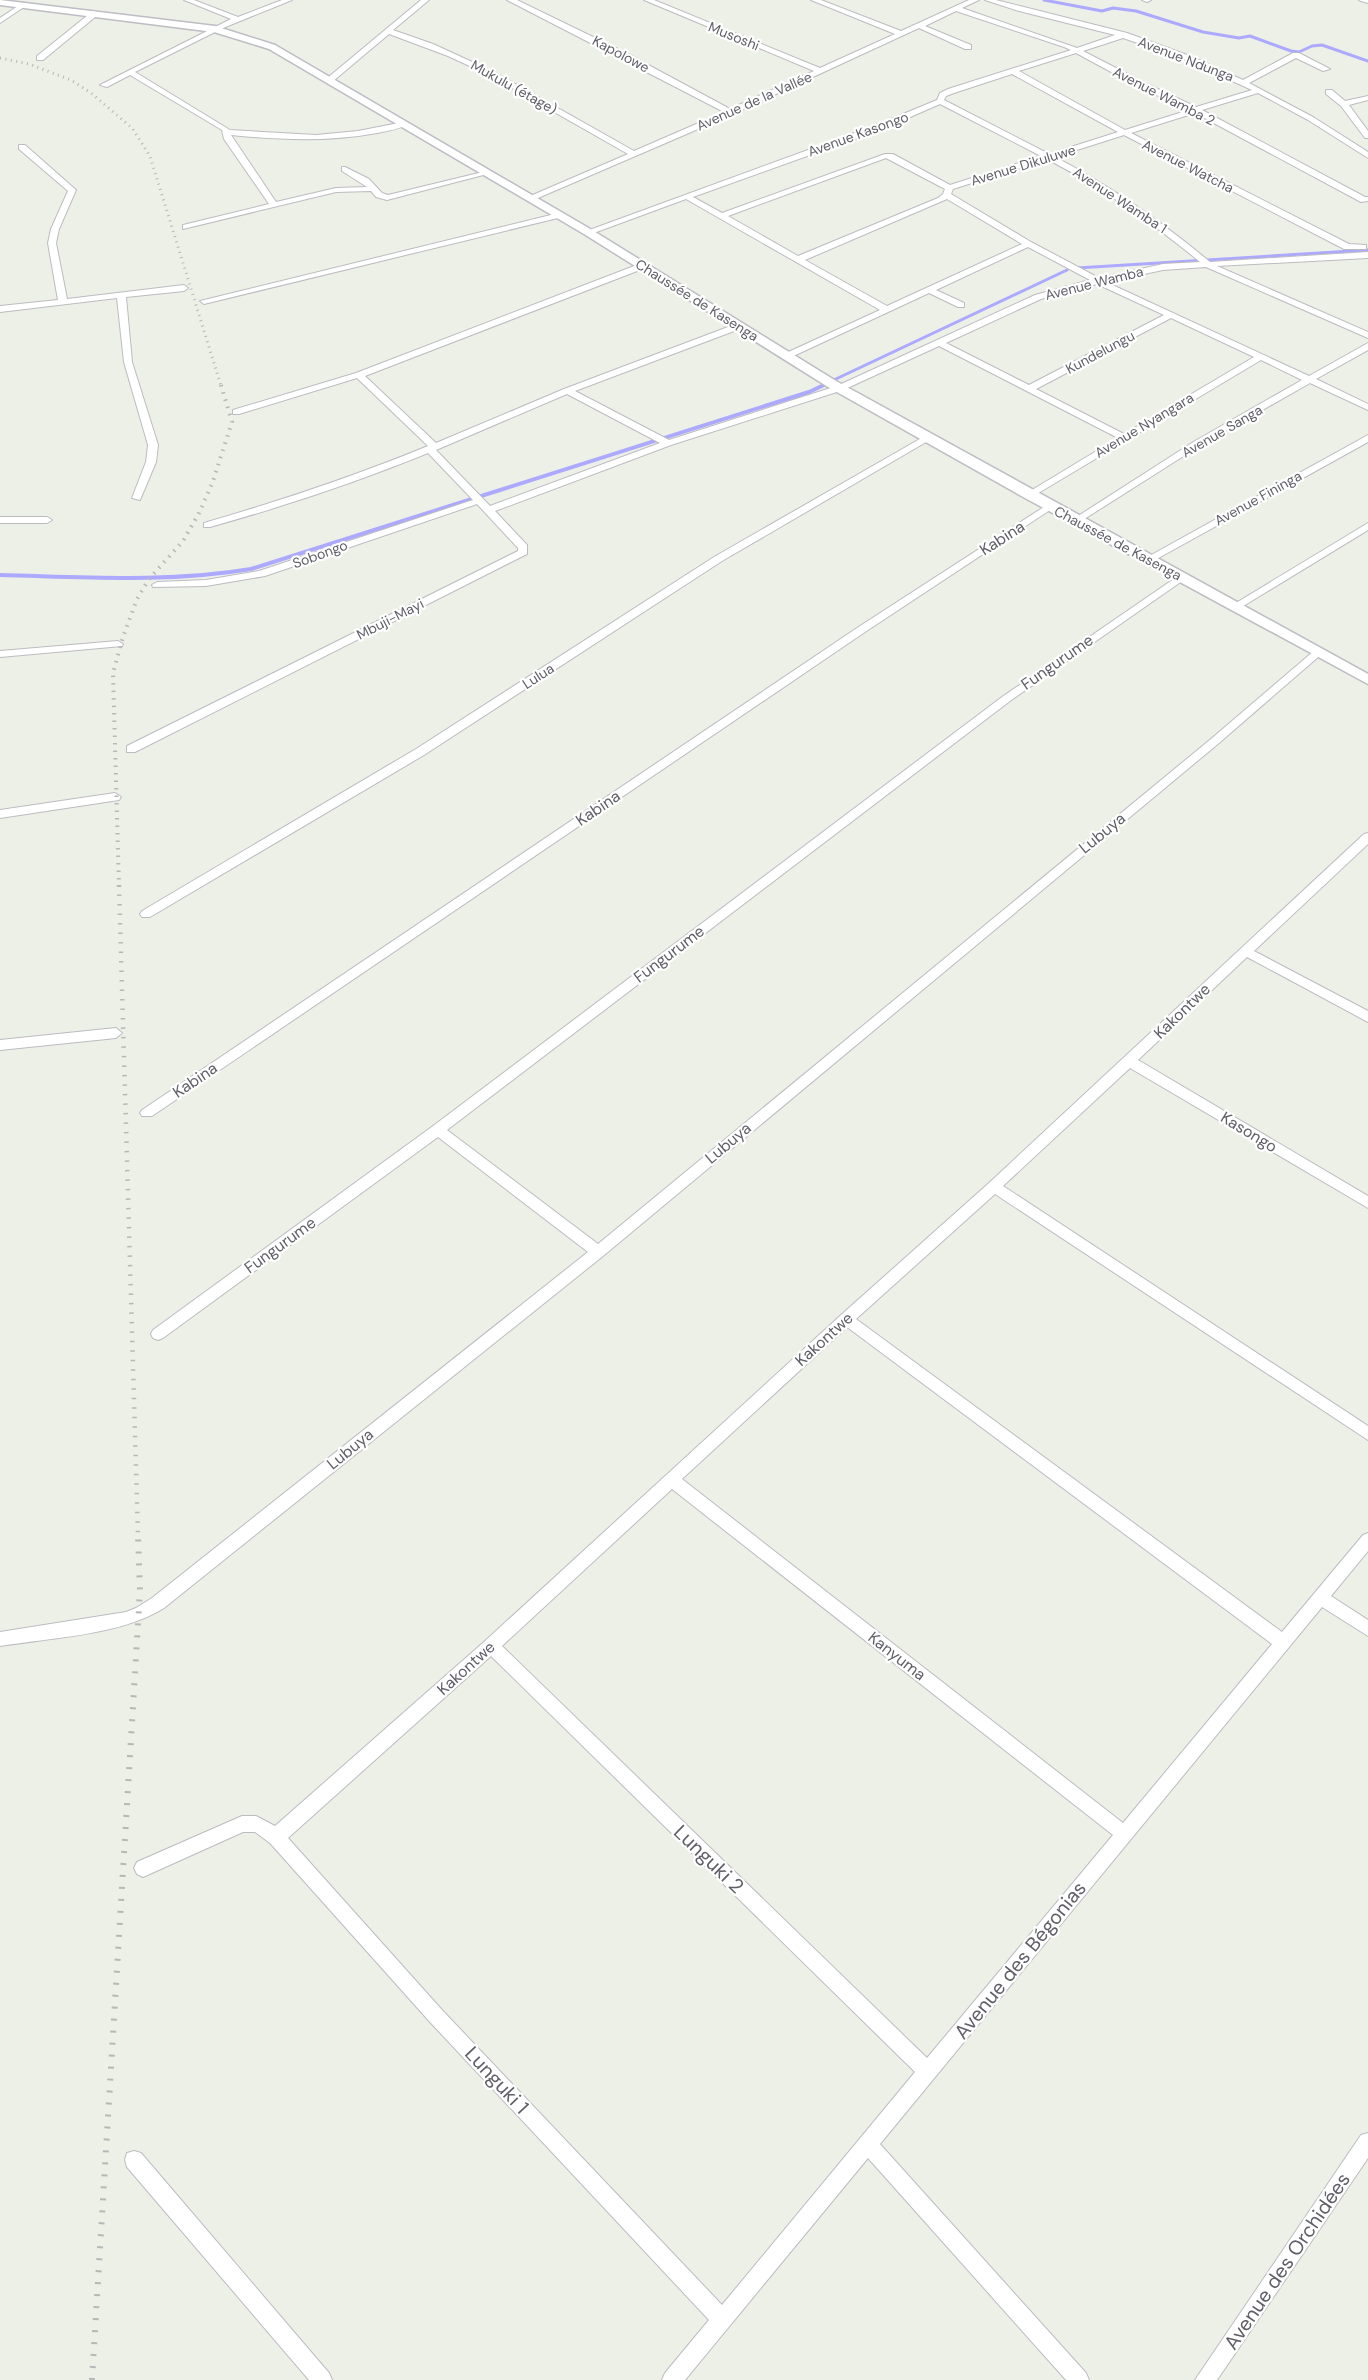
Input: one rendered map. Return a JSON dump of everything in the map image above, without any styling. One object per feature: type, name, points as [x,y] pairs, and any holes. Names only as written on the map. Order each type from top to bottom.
[{"type":"main road","name":"Chaussée de Kasenga","points":[[0,2],[214,29],[264,43],[559,214],[833,384],[1368,680]]},
{"type":"street","points":[[188,0],[237,19]]},
{"type":"street","points":[[104,86],[214,29],[288,0]]},
{"type":"street","points":[[328,80],[425,0]]},
{"type":"street","name":"Kapolowe","points":[[511,0],[626,56],[730,112]]},
{"type":"street","name":"Musoshi","points":[[648,0],[821,71]]},
{"type":"street","points":[[815,0],[901,34]]},
{"type":"street","name":"Avenue de la Vallée","points":[[531,198],[730,112],[975,0]]},
{"type":"street","name":"Avenue Ndunga","points":[[989,0],[1020,10],[1124,35],[1245,82],[1368,156]]},
{"type":"street","points":[[1363,0],[1368,1]]},
{"type":"street","points":[[0,21],[23,5]]},
{"type":"street","name":"Avenue Wamba 2","points":[[957,9],[1047,37],[1078,50],[1367,200]]},
{"type":"street","points":[[40,58],[96,13]]},
{"type":"street","points":[[919,26],[968,47]]},
{"type":"street","name":"Mukulu (étage)","points":[[388,32],[472,64],[543,102],[592,134],[634,154]]},
{"type":"street","name":"Avenue Kasongo","points":[[588,232],[689,198],[888,124],[940,101],[942,95],[951,91],[1124,35]]},
{"type":"street","points":[[1245,82],[1296,55],[1326,69]]},
{"type":"street","name":"Avenue Watcha","points":[[1013,71],[1125,133],[1347,247],[1368,246]]},
{"type":"street","points":[[130,72],[209,117],[227,132],[316,139],[367,134],[404,124]]},
{"type":"street","name":"Avenue Dikuluwe","points":[[798,260],[948,192],[1259,90]]},
{"type":"street","points":[[1329,92],[1344,104],[1368,136]]},
{"type":"street","points":[[1344,104],[1368,98]]},
{"type":"street","name":"Avenue Wamba 1","points":[[940,101],[1051,157],[1163,227],[1202,261]]},
{"type":"street","points":[[227,132],[228,139],[274,206]]},
{"type":"street","points":[[22,147],[72,190],[66,210],[52,234],[63,302]]},
{"type":"street","points":[[721,216],[890,156],[1028,244],[1098,281],[1368,407]]},
{"type":"street","points":[[345,169],[381,196],[392,198],[487,173]]},
{"type":"street","points":[[186,227],[336,190],[374,189]]},
{"type":"street","points":[[689,198],[887,310]]},
{"type":"street","points":[[204,301],[559,214]]},
{"type":"street","points":[[787,356],[1028,244]]},
{"type":"street","name":"Avenue Wamba","points":[[487,511],[833,384],[938,342],[1028,301],[1098,281],[1202,261],[1368,255]]},
{"type":"street","points":[[1202,261],[1368,335]]},
{"type":"street","points":[[236,412],[359,375],[642,266]]},
{"type":"street","points":[[0,309],[184,288]]},
{"type":"street","points":[[930,290],[961,305]]},
{"type":"street","points":[[121,295],[128,362],[153,445],[151,462],[137,498]]},
{"type":"street","name":"Kundelungu","points":[[1029,389],[1171,315]]},
{"type":"street","points":[[207,525],[315,493],[432,448],[567,391],[739,326]]},
{"type":"street","points":[[938,342],[1122,437]]},
{"type":"street","name":"Avenue Sanga","points":[[1078,520],[1198,443],[1368,346]]},
{"type":"street","name":"Avenue Nyangara","points":[[1030,495],[1122,437],[1260,357]]},
{"type":"street","name":"Mbuji-Mayi","points":[[131,749],[523,552],[523,547],[487,511],[432,448],[359,375]]},
{"type":"street","points":[[567,391],[668,443]]},
{"type":"street","name":"Lulua","points":[[146,914],[420,752],[718,559],[928,438]]},
{"type":"street","name":"Avenue Fininga","points":[[1149,559],[1368,438]]},
{"type":"street","name":"Sobongo","points":[[157,585],[206,584],[261,574],[478,501]]},
{"type":"street","name":"Kabina","points":[[147,1113],[861,630],[1050,506]]},
{"type":"street","points":[[0,520],[47,520]]},
{"type":"street","points":[[1236,606],[1368,526]]},
{"type":"street","name":"Fungurume","points":[[158,1334],[438,1130],[1006,699],[1181,577]]},
{"type":"street","points":[[0,654],[118,644]]},
{"type":"street","name":"Lubuya","points":[[0,1639],[126,1619],[141,1614],[158,1603],[598,1252],[1215,741],[1319,652]]},
{"type":"street","points":[[3,815],[114,797]]},
{"type":"street","name":"Kakontwe","points":[[276,1837],[490,1646],[994,1186],[1245,951],[1366,842]]},
{"type":"street","points":[[1245,951],[1368,1017]]},
{"type":"street","points":[[0,1045],[116,1033]]},
{"type":"street","name":"Kasongo","points":[[1129,1061],[1368,1203]]},
{"type":"street","points":[[438,1130],[598,1252]]},
{"type":"street","points":[[994,1186],[1368,1434]]},
{"type":"street","points":[[846,1319],[1284,1643]]},
{"type":"street","name":"Kanyuma","points":[[671,1479],[1123,1833]]},
{"type":"street","name":"Avenue des Bégonias","points":[[672,2380],[1368,1540]]},
{"type":"street","points":[[1319,1597],[1368,1629]]},
{"type":"street","name":"Lunguki 2","points":[[490,1646],[928,2072]]},
{"type":"street","name":"Lunguki 1","points":[[143,1868],[248,1822],[261,1826],[276,1837],[436,2016],[722,2319]]},
{"type":"street","name":"Avenue des Orchidées","points":[[1205,2380],[1368,2142]]},
{"type":"street","points":[[868,2145],[1079,2380]]},
{"type":"street","points":[[134,2160],[322,2380]]},
{"type":"waterway","points":[[1044,0],[1102,11],[1113,8],[1136,11],[1203,32],[1239,38],[1250,36],[1291,51],[1299,52],[1312,46],[1322,45],[1368,61]]},
{"type":"waterway","points":[[1077,268],[1368,250]]},
{"type":"waterway","points":[[821,386],[1067,270]]},
{"type":"waterway","points":[[0,575],[157,578],[251,569],[809,392],[824,385]]},
{"type":"railway","points":[[0,58],[29,64],[71,80],[91,93],[132,128],[150,156],[221,386]]},
{"type":"railway","points":[[119,887],[113,673],[137,599],[149,579],[183,541],[212,484],[232,422],[221,385]]},
{"type":"railway","points":[[119,885],[138,1537]]},
{"type":"railway","points":[[92,2380],[140,1591],[138,1535]]}]
